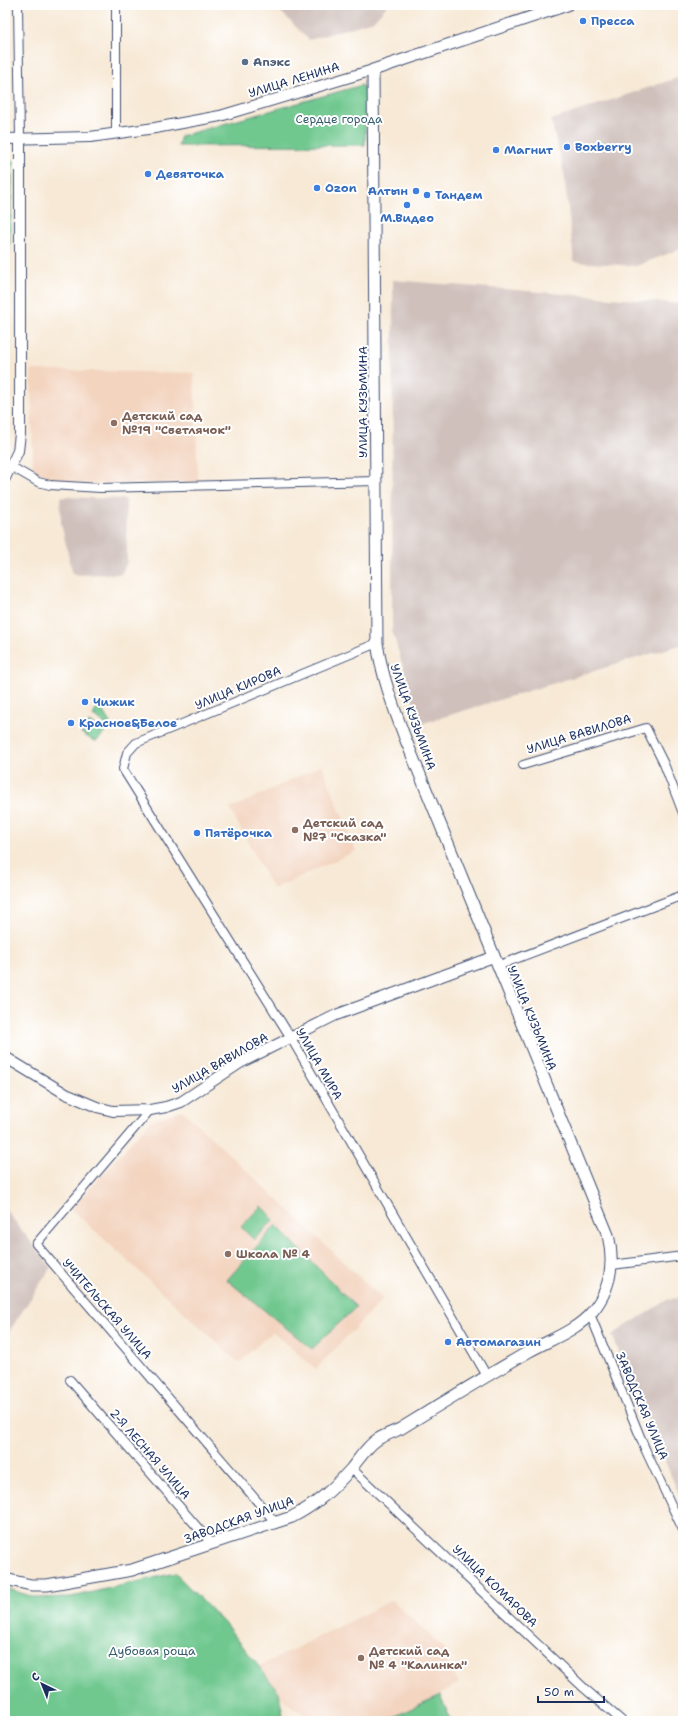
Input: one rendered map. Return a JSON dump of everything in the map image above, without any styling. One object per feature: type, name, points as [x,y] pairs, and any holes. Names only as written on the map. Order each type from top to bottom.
[{"type":"main road","name":"УЛИЦА ЛЕНИНА","points":[[373,70],[568,5]]},
{"type":"main road","name":"УЛИЦА КУЗЬМИНА","points":[[373,70],[376,643],[392,702],[495,962],[608,1235],[612,1255],[612,1264]]},
{"type":"main road","name":"ЗАВОДСКАЯ УЛИЦА","points":[[5,1579],[47,1586],[132,1570],[292,1517],[313,1506],[336,1485],[368,1447],[377,1440],[400,1429],[487,1376],[568,1331],[590,1314],[604,1293],[611,1274],[612,1264]]},
{"type":"street","points":[[5,478],[12,467],[18,451],[20,434],[20,138],[18,5]]},
{"type":"street","points":[[116,5],[116,134]]},
{"type":"street","name":"УЛИЦА ЛЕНИНА","points":[[5,139],[83,137],[116,134],[220,116],[373,70]]},
{"type":"street","points":[[12,467],[38,482],[50,485],[101,488],[376,481]]},
{"type":"street","name":"УЛИЦА КИРОВА","points":[[123,769],[127,753],[136,743],[376,643]]},
{"type":"street","name":"УЛИЦА ВАВИЛОВА","points":[[523,765],[646,728],[664,764],[683,813]]},
{"type":"street","name":"УЛИЦА МИРА","points":[[123,769],[291,1038],[487,1376]]},
{"type":"street","name":"УЛИЦА ВАВИЛОВА","points":[[5,1057],[66,1094],[97,1107],[113,1111],[150,1110],[181,1102],[240,1063],[336,1015],[495,962],[683,895]]},
{"type":"street","name":"УЧИТЕЛЬСКАЯ УЛИЦА","points":[[150,1110],[36,1244],[275,1522]]},
{"type":"street","points":[[612,1264],[683,1256]]},
{"type":"street","name":"ЗАВОДСКАЯ УЛИЦА","points":[[590,1314],[646,1451],[683,1530]]},
{"type":"street","name":"2-Я ЛЕСНАЯ УЛИЦА","points":[[70,1380],[211,1543]]},
{"type":"street","name":"УЛИЦА КОМАРОВА","points":[[351,1468],[584,1688],[622,1721]]},
{"type":"shaded area","points":[[274,5],[388,5],[373,21],[309,40]]},
{"type":"shaded area","points":[[683,76],[683,248],[636,266],[574,262],[564,173],[551,120]]},
{"type":"shaded area","points":[[393,280],[683,304],[683,644],[420,724],[392,630]]},
{"type":"shaded area","name":"Детский сад №19 \"Светлячок\"","points":[[31,370],[194,373],[198,482],[72,484],[33,473]]},
{"type":"shaded area","points":[[60,497],[126,499],[127,563],[121,574],[73,575],[61,523]]},
{"type":"shaded area","name":"Детский сад №7 \"Сказка\"","points":[[322,765],[356,851],[273,889],[230,809]]},
{"type":"shaded area","name":"Школа № 4","points":[[182,1110],[383,1299],[316,1369],[272,1332],[239,1363],[71,1209],[150,1121]]},
{"type":"shaded area","points":[[5,1209],[51,1267],[5,1338]]},
{"type":"shaded area","points":[[683,1297],[683,1504],[612,1335],[667,1300]]},
{"type":"shaded area","name":"Детский сад № 4 \"Калинка\"","points":[[392,1600],[444,1649],[449,1667],[459,1683],[394,1721],[314,1721],[287,1703],[256,1668]]},
{"type":"green space","name":"Сердце города","points":[[362,85],[366,94],[365,145],[178,146],[181,136]]},
{"type":"green space","points":[[5,161],[13,161],[5,373]]},
{"type":"green space","points":[[97,707],[100,707],[110,723],[108,726],[93,716]]},
{"type":"green space","points":[[89,722],[105,732],[97,741],[94,741],[81,733]]},
{"type":"green space","points":[[261,1206],[274,1220],[254,1240],[241,1227]]},
{"type":"green space","points":[[276,1225],[356,1307],[312,1349],[227,1280]]},
{"type":"green space","name":"Дубовая роща","points":[[175,1573],[226,1625],[279,1692],[284,1721],[5,1721],[5,1588],[37,1598],[71,1597]]},
{"type":"green space","points":[[440,1695],[451,1721],[385,1721]]},
{"type":"place","name":"Пресса","points":[[583,21]]},
{"type":"place","name":"Апэкс","points":[[245,62]]},
{"type":"place","name":"Boxberry","points":[[567,147]]},
{"type":"place","name":"Магнит","points":[[496,150]]},
{"type":"place","name":"Девяточка","points":[[148,174]]},
{"type":"place","name":"Ozon","points":[[317,188]]},
{"type":"place","name":"Алтын","points":[[416,191]]},
{"type":"place","name":"Тандем","points":[[427,195]]},
{"type":"place","name":"М.Видео","points":[[407,205]]},
{"type":"place","name":"Детский сад №19 \"Светлячок\"","points":[[114,423]]},
{"type":"place","name":"Чижик","points":[[85,702]]},
{"type":"place","name":"Красное&Белое","points":[[71,723]]},
{"type":"place","name":"Детский сад №7 \"Сказка\"","points":[[295,830]]},
{"type":"place","name":"Пятёрочка","points":[[197,833]]},
{"type":"place","name":"Школа № 4","points":[[228,1254]]},
{"type":"place","name":"Автомагазин","points":[[448,1342]]},
{"type":"place","name":"Детский сад № 4 \"Калинка\"","points":[[361,1658]]}]
